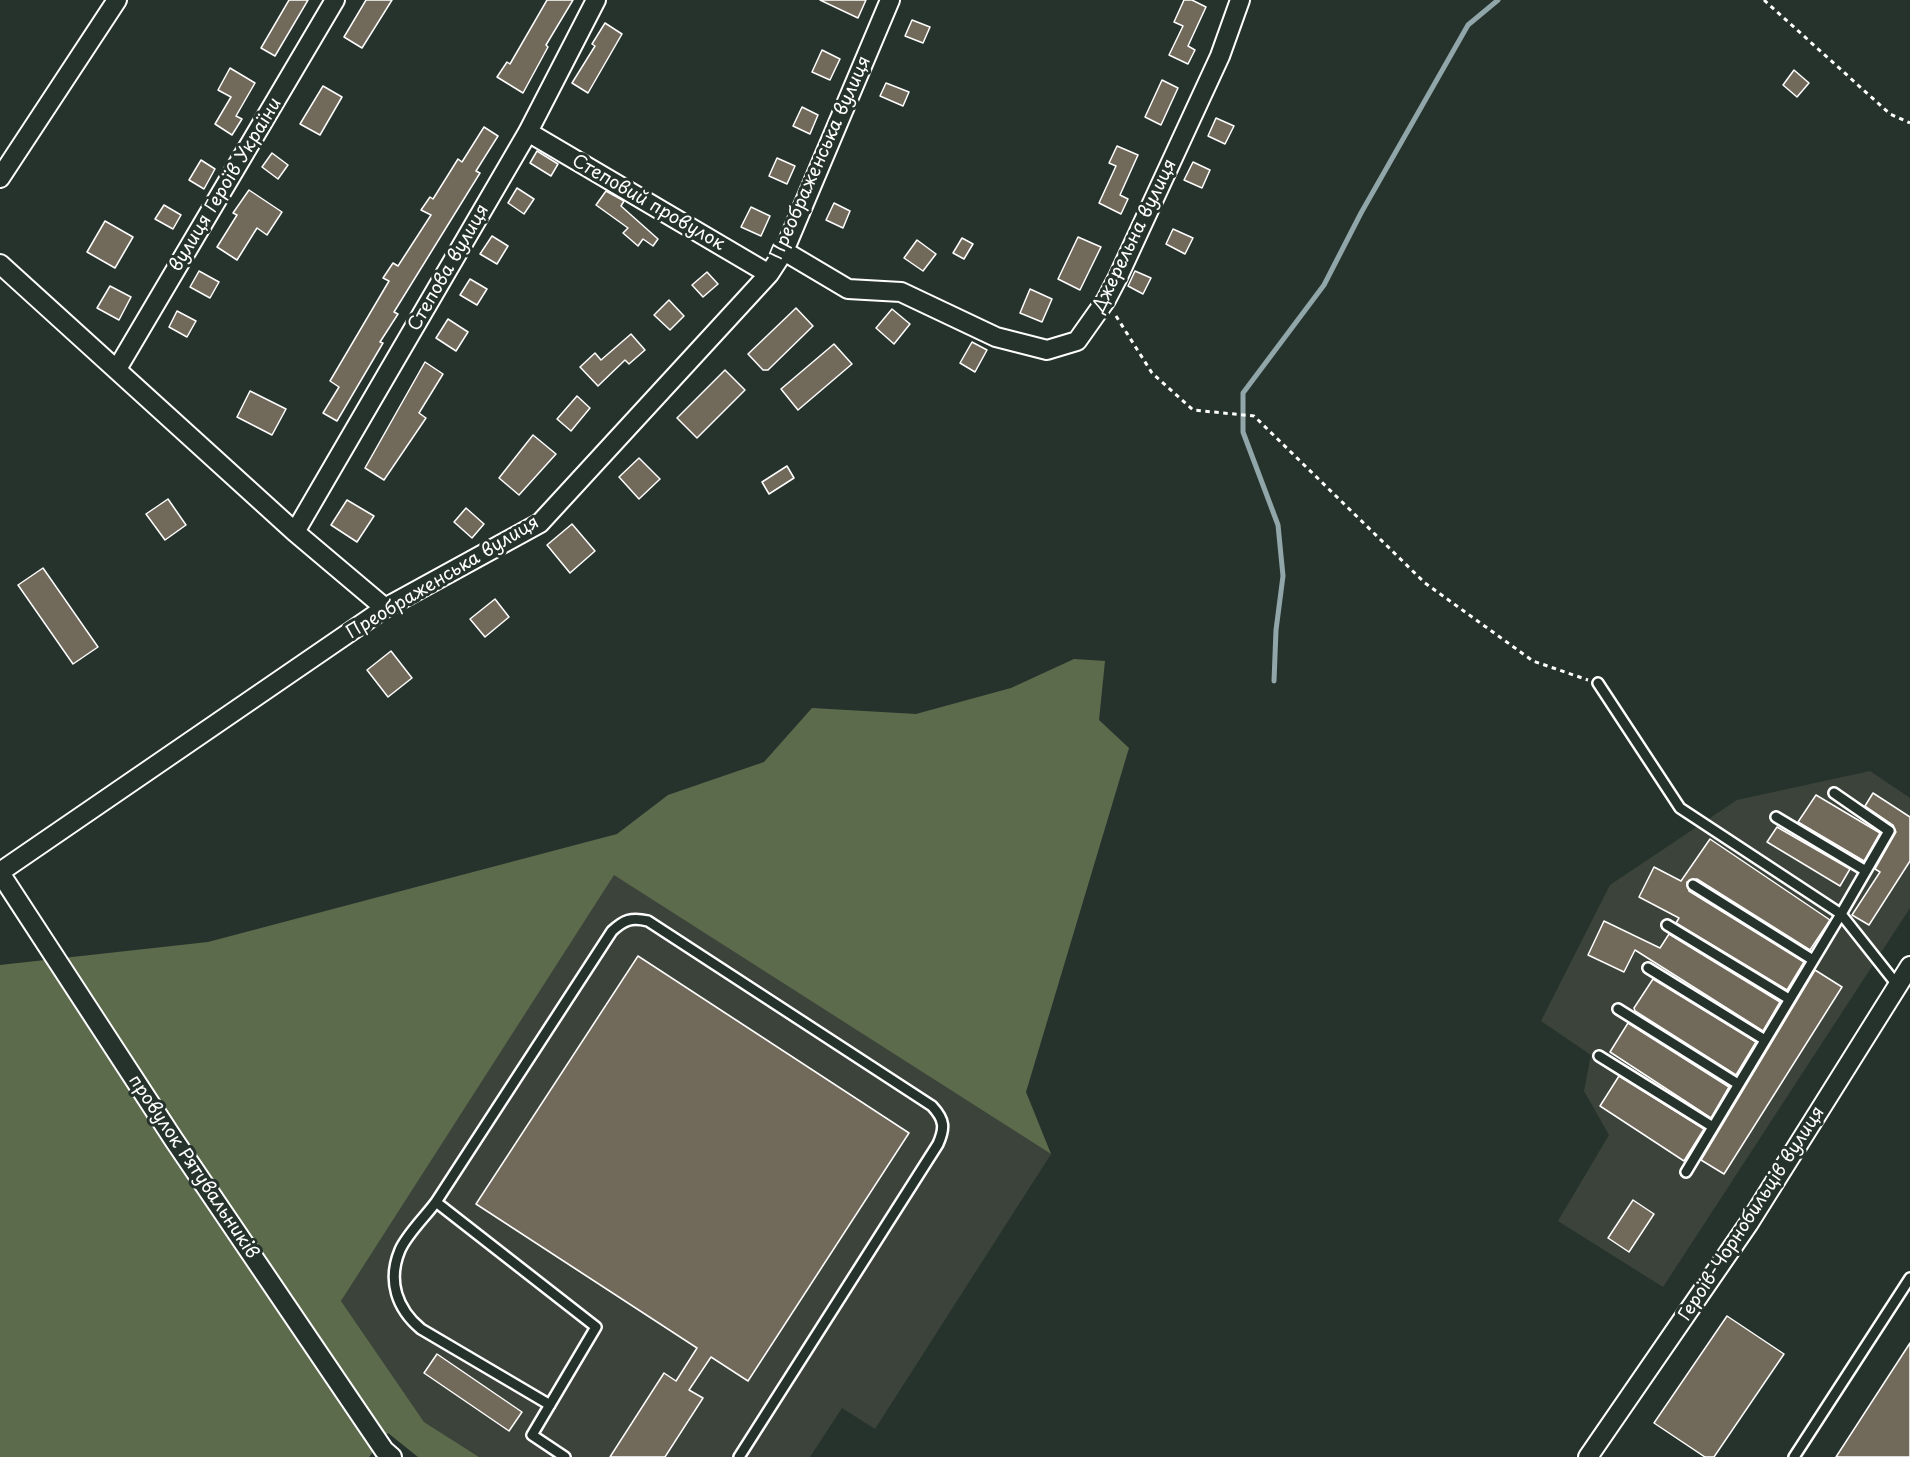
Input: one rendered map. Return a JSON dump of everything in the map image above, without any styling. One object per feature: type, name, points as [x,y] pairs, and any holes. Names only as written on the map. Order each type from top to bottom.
[{"type":"street","points":[[0,178],[117,0]]},
{"type":"street","name":"вулиця Героїв України","points":[[117,369],[335,0]]},
{"type":"street","name":"Степова вулиця","points":[[295,532],[528,132],[596,0]]},
{"type":"street","name":"Преображенська вулиця","points":[[0,872],[385,608],[540,523],[769,274],[784,251],[890,0]]},
{"type":"street","name":"Джерельна вулиця","points":[[784,251],[848,289],[901,292],[919,303],[996,337],[1047,351],[1077,341],[1106,300],[1220,56],[1240,0]]},
{"type":"street","name":"Степовий провулок","points":[[528,132],[769,274]]},
{"type":"street","points":[[0,264],[295,532],[385,608]]},
{"type":"street","name":"провулок Рятувальників","points":[[0,872],[180,1150],[384,1450],[392,1457]]},
{"type":"street","name":"Героїв-Чорнобильців вулиця","points":[[1588,1457],[1749,1223],[1910,966]]},
{"type":"lane","points":[[1598,683],[1680,808],[1840,914],[1898,986]]},
{"type":"lane","points":[[1686,1172],[1889,831],[1834,793]]},
{"type":"lane","points":[[1776,817],[1866,871]]},
{"type":"lane","points":[[1693,885],[1813,960]]},
{"type":"lane","points":[[550,1405],[421,1329],[405,1316],[398,1297],[394,1273],[400,1249],[436,1202],[612,931],[622,921],[634,918],[648,921],[932,1106],[941,1116],[944,1129],[938,1144],[739,1457]]},
{"type":"lane","points":[[1667,925],[1790,999]]},
{"type":"lane","points":[[1648,968],[1765,1040]]},
{"type":"lane","points":[[1618,1009],[1738,1084]]},
{"type":"lane","points":[[1599,1056],[1713,1127]]},
{"type":"lane","points":[[436,1202],[596,1327],[532,1435],[565,1457]]},
{"type":"lane","points":[[1794,1457],[1910,1278]]},
{"type":"path","points":[[1764,0],[1890,114],[1910,123]]},
{"type":"path","points":[[1106,300],[1152,374],[1193,410],[1254,416],[1425,583],[1533,661],[1598,683]]},
{"type":"shaded area","points":[[1870,771],[1910,798],[1910,908],[1663,1287],[1558,1221],[1609,1135],[1584,1091],[1591,1055],[1541,1021],[1610,885],[1737,800]]},
{"type":"shaded area","points":[[614,874],[1051,1154],[875,1429],[842,1408],[810,1457],[479,1457],[424,1422],[341,1301]]},
{"type":"green space","points":[[1074,659],[1105,661],[1099,720],[1129,748],[1026,1092],[1051,1154],[614,875],[341,1301],[424,1422],[479,1457],[418,1457],[388,1433],[369,1457],[0,1457],[0,965],[208,942],[617,834],[668,795],[764,762],[812,708],[916,714],[1011,688]]},
{"type":"building","points":[[289,0],[308,0],[275,56],[261,48]]},
{"type":"building","points":[[366,0],[392,0],[362,48],[344,37]]},
{"type":"building","points":[[547,0],[573,0],[546,45],[548,47],[523,93],[497,77],[507,62],[510,64]]},
{"type":"building","points":[[820,0],[866,0],[858,18]]},
{"type":"building","points":[[1184,0],[1192,0],[1206,7],[1188,46],[1195,50],[1188,64],[1169,55],[1183,26],[1174,22]]},
{"type":"building","points":[[912,20],[930,27],[923,43],[905,36]]},
{"type":"building","points":[[605,23],[622,34],[588,93],[572,83],[595,46],[592,44]]},
{"type":"building","points":[[822,50],[840,59],[830,80],[812,72]]},
{"type":"building","points":[[230,68],[255,83],[236,116],[242,119],[232,135],[215,124],[231,97],[218,90]]},
{"type":"building","points":[[1794,70],[1809,83],[1797,97],[1783,85]]},
{"type":"building","points":[[1162,80],[1178,88],[1161,125],[1145,117]]},
{"type":"building","points":[[886,83],[909,92],[903,106],[880,96]]},
{"type":"building","points":[[323,86],[342,97],[320,135],[300,124]]},
{"type":"building","points":[[802,107],[818,115],[810,134],[793,126]]},
{"type":"building","points":[[1216,118],[1234,126],[1225,144],[1208,136]]},
{"type":"building","points":[[484,127],[498,136],[476,171],[480,173],[394,312],[398,314],[380,342],[383,343],[337,421],[323,413],[339,387],[330,381],[389,281],[383,278],[393,263],[398,266],[431,215],[421,210],[430,197],[433,199],[458,159],[462,162]]},
{"type":"building","points":[[1117,146],[1138,155],[1120,195],[1128,199],[1121,214],[1099,203],[1116,166],[1109,163]]},
{"type":"building","points":[[537,151],[558,164],[551,176],[530,163]]},
{"type":"building","points":[[272,153],[288,165],[278,179],[262,167]]},
{"type":"building","points":[[777,158],[795,166],[787,184],[769,176]]},
{"type":"building","points":[[201,160],[215,169],[204,189],[189,180]]},
{"type":"building","points":[[1193,162],[1210,170],[1202,188],[1184,180]]},
{"type":"building","points":[[517,188],[534,199],[524,214],[508,203]]},
{"type":"building","points":[[249,190],[282,212],[267,235],[257,228],[237,260],[217,247],[237,215],[233,213]]},
{"type":"building","points":[[606,191],[624,201],[621,206],[658,239],[653,246],[643,239],[638,246],[623,233],[628,228],[596,205]]},
{"type":"building","points":[[834,203],[850,211],[843,228],[826,220]]},
{"type":"building","points":[[164,205],[181,215],[173,229],[155,219]]},
{"type":"building","points":[[751,207],[770,216],[761,236],[741,227]]},
{"type":"building","points":[[105,221],[133,237],[115,268],[87,252]]},
{"type":"building","points":[[1173,229],[1193,238],[1185,254],[1166,244]]},
{"type":"building","points":[[492,236],[508,246],[497,264],[480,254]]},
{"type":"building","points":[[1078,237],[1101,247],[1080,290],[1058,279]]},
{"type":"building","points":[[962,238],[973,244],[964,259],[953,253]]},
{"type":"building","points":[[917,240],[936,254],[923,271],[904,258]]},
{"type":"building","points":[[199,271],[219,282],[210,298],[190,287]]},
{"type":"building","points":[[1135,271],[1151,278],[1143,294],[1128,286]]},
{"type":"building","points":[[707,272],[718,284],[703,297],[692,285]]},
{"type":"building","points":[[470,279],[487,289],[477,305],[460,295]]},
{"type":"building","points":[[110,286],[131,297],[119,320],[97,308]]},
{"type":"building","points":[[1030,289],[1052,299],[1042,322],[1020,313]]},
{"type":"building","points":[[669,300],[684,316],[670,330],[654,315]]},
{"type":"building","points":[[796,308],[813,326],[768,370],[763,370],[748,354]]},
{"type":"building","points":[[892,309],[910,324],[894,344],[876,328]]},
{"type":"building","points":[[177,311],[196,321],[187,337],[169,327]]},
{"type":"building","points":[[448,319],[468,332],[456,351],[436,338]]},
{"type":"building","points":[[631,334],[645,350],[629,364],[625,360],[598,386],[580,367],[595,353],[601,360]]},
{"type":"building","points":[[972,342],[987,350],[975,372],[960,363]]},
{"type":"building","points":[[834,344],[852,364],[798,410],[781,389]]},
{"type":"building","points":[[425,362],[443,374],[419,413],[426,418],[384,480],[365,468]]},
{"type":"building","points":[[725,370],[745,390],[697,438],[677,418]]},
{"type":"building","points":[[250,391],[286,409],[272,435],[237,417]]},
{"type":"building","points":[[577,396],[590,408],[571,431],[557,419]]},
{"type":"building","points":[[533,435],[556,454],[519,495],[499,478]]},
{"type":"building","points":[[639,458],[660,479],[639,499],[619,477]]},
{"type":"building","points":[[787,466],[794,478],[769,494],[762,482]]},
{"type":"building","points":[[168,499],[186,525],[165,540],[146,514]]},
{"type":"building","points":[[347,500],[374,516],[357,542],[331,525]]},
{"type":"building","points":[[466,508],[484,524],[472,538],[454,522]]},
{"type":"building","points":[[572,524],[595,551],[570,573],[547,545]]},
{"type":"building","points":[[43,568],[98,647],[73,664],[18,585]]},
{"type":"building","points":[[495,599],[509,617],[485,637],[470,619]]},
{"type":"building","points":[[391,651],[412,678],[388,697],[367,670]]},
{"type":"building","points":[[1873,793],[1910,817],[1910,861],[1869,925],[1852,915],[1880,872],[1875,869],[1896,832],[1893,825],[1865,806]]},
{"type":"building","points":[[1816,795],[1880,833],[1864,861],[1798,822]]},
{"type":"building","points":[[1777,827],[1850,869],[1840,886],[1767,842]]},
{"type":"building","points":[[1710,839],[1830,920],[1810,950],[1697,879],[1687,882],[1689,891],[1804,962],[1787,990],[1676,923],[1679,918],[1639,897],[1654,867],[1681,881]]},
{"type":"building","points":[[1604,921],[1660,948],[1669,934],[1780,1002],[1763,1031],[1635,950],[1624,972],[1588,955]]},
{"type":"building","points":[[638,956],[909,1133],[748,1381],[711,1357],[689,1390],[703,1398],[665,1457],[610,1457],[664,1373],[676,1381],[697,1348],[476,1204]]},
{"type":"building","points":[[1815,970],[1842,987],[1724,1174],[1701,1160]]},
{"type":"building","points":[[1653,979],[1756,1042],[1736,1075],[1635,1011],[1634,1008]]},
{"type":"building","points":[[1628,1023],[1729,1087],[1711,1118],[1610,1052]]},
{"type":"building","points":[[1619,1076],[1704,1129],[1684,1161],[1600,1106]]},
{"type":"building","points":[[1633,1200],[1654,1214],[1629,1252],[1608,1238]]},
{"type":"building","points":[[1727,1316],[1784,1354],[1714,1457],[1705,1457],[1654,1423]]},
{"type":"building","points":[[1910,1343],[1910,1457],[1836,1457]]},
{"type":"building","points":[[437,1354],[522,1412],[509,1431],[424,1373]]},
{"type":"waterway","points":[[1274,681],[1276,630],[1283,576],[1278,525],[1243,432],[1243,393],[1324,285],[1361,213],[1468,25],[1498,0]]}]
